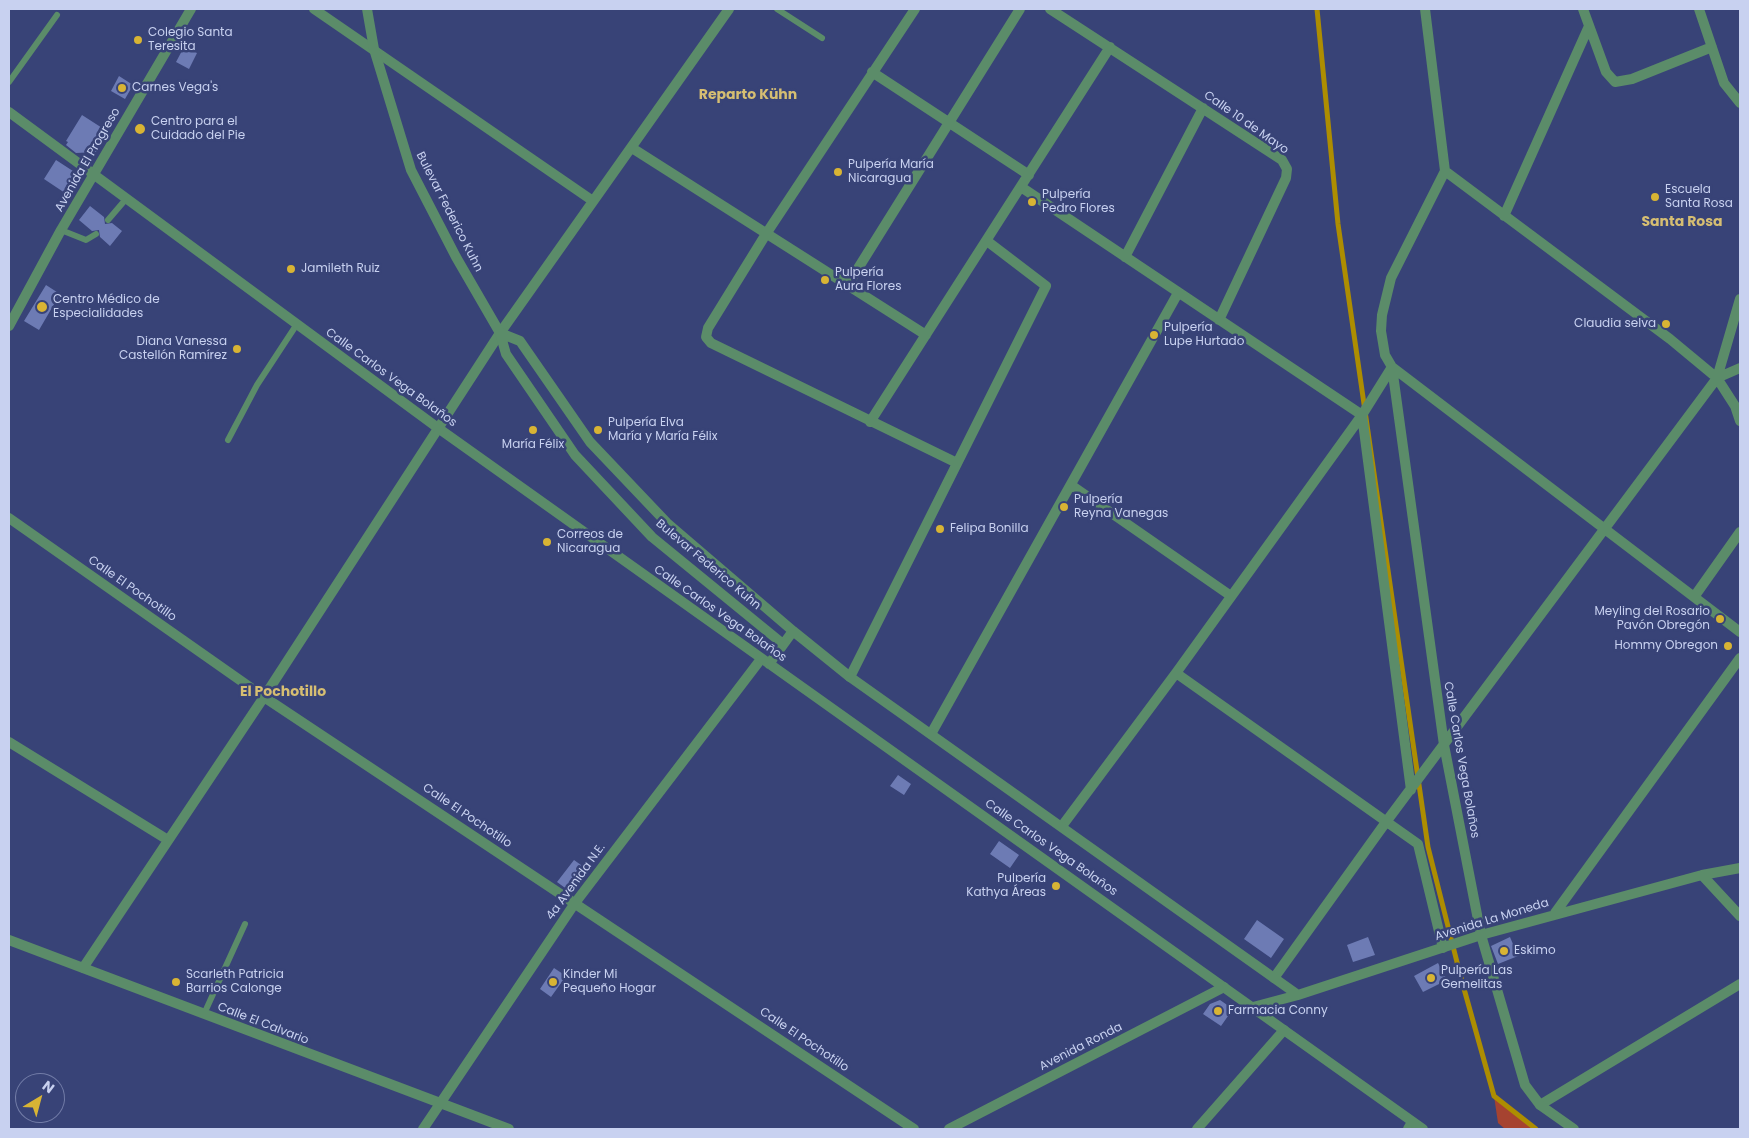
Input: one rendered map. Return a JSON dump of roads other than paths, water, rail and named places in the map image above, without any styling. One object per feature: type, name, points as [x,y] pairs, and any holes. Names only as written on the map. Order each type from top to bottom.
[{"type":"street","name":"Avenida El Progreso","points":[[9,326],[62,230],[191,9]]},
{"type":"street","points":[[314,9],[593,201]]},
{"type":"street","name":"Bulevar Federico Kuhn","points":[[367,9],[374,49],[411,170],[456,257],[500,333],[506,354],[575,455],[652,537],[782,644]]},
{"type":"street","points":[[83,968],[264,697],[500,333],[729,9]]},
{"type":"street","points":[[914,9],[766,234],[708,328],[706,337],[711,343],[957,464]]},
{"type":"street","points":[[847,286],[1020,9]]},
{"type":"street","name":"Calle 10 de Mayo","points":[[1050,9],[1282,160],[1287,169],[1286,178],[1219,320]]},
{"type":"street","points":[[1425,9],[1445,171],[1670,340],[1717,378],[1735,406],[1740,421]]},
{"type":"street","points":[[1583,9],[1606,72],[1615,82],[1632,79],[1712,46]]},
{"type":"street","points":[[1699,9],[1724,84],[1740,103]]},
{"type":"street","points":[[1504,216],[1589,26]]},
{"type":"street","points":[[870,422],[1110,47]]},
{"type":"street","points":[[872,72],[1029,175]]},
{"type":"street","points":[[1125,257],[1203,108]]},
{"type":"street","name":"Calle Carlos Vega Bolaños","points":[[9,112],[438,428],[1254,1007],[1410,1125],[1423,1129]]},
{"type":"street","points":[[632,148],[926,335]]},
{"type":"street","name":"Calle Carlos Vega Bolaños","points":[[1445,171],[1391,278],[1382,314],[1381,331],[1384,355],[1392,367],[1444,746],[1478,936],[1526,1085],[1540,1105],[1574,1129]]},
{"type":"street","points":[[1021,187],[1219,320],[1363,413],[1411,790]]},
{"type":"street","points":[[850,677],[1046,286],[987,241]]},
{"type":"street","points":[[931,734],[1178,292]]},
{"type":"street","points":[[1274,978],[1386,822],[1717,378],[1740,299]]},
{"type":"street","name":"Bulevar Federico Kuhn","points":[[500,333],[520,340],[590,442],[667,523],[793,631]]},
{"type":"street","points":[[1062,826],[1176,673],[1363,413],[1392,367],[1740,632]]},
{"type":"street","points":[[1717,378],[1740,368]]},
{"type":"street","points":[[1071,485],[1231,596]]},
{"type":"street","name":"Calle El Pochotillo","points":[[9,518],[264,697],[914,1129]]},
{"type":"street","points":[[1694,596],[1740,532]]},
{"type":"street","name":"Calle Carlos Vega Bolaños","points":[[793,631],[850,677],[1298,995]]},
{"type":"street","name":"4a Avenida N.E.","points":[[424,1129],[442,1105],[575,903],[765,661],[793,631]]},
{"type":"street","points":[[1555,913],[1740,658]]},
{"type":"street","points":[[1176,673],[1418,844],[1446,946]]},
{"type":"street","points":[[9,742],[168,840]]},
{"type":"street","name":"Avenida La Moneda","points":[[1254,1007],[1298,995],[1446,946],[1555,913],[1702,875],[1740,868]]},
{"type":"street","points":[[1702,875],[1740,916]]},
{"type":"street","name":"Calle El Calvario","points":[[9,940],[509,1129]]},
{"type":"street","points":[[1540,1105],[1740,984]]},
{"type":"street","name":"Avenida Ronda","points":[[949,1129],[1224,987]]},
{"type":"street","points":[[1198,1129],[1284,1030]]},
{"type":"lane","points":[[777,9],[822,38]]},
{"type":"lane","points":[[9,82],[57,15]]},
{"type":"lane","points":[[108,220],[126,199]]},
{"type":"lane","points":[[62,230],[86,240],[96,234]]},
{"type":"lane","points":[[228,440],[257,385],[297,324]]},
{"type":"lane","points":[[204,1014],[245,924]]},
{"type":"waterway","points":[[1317,9],[1338,224],[1428,847],[1461,978],[1494,1096],[1536,1129]]},
{"type":"place","name":"Colegio Santa Teresita","points":[[138,40]]},
{"type":"place","name":"Carnes Vega's","points":[[122,88]]},
{"type":"place","name":"Centro para el Cuidado del Pie","points":[[140,129]]},
{"type":"place","name":"Pulpería María Nicaragua","points":[[838,172]]},
{"type":"place","name":"Escuela Santa Rosa","points":[[1655,197]]},
{"type":"place","name":"Pulpería Pedro Flores","points":[[1032,202]]},
{"type":"place","name":"Jamileth Ruiz","points":[[291,269]]},
{"type":"place","name":"Pulpería Aura Flores","points":[[825,280]]},
{"type":"place","name":"Centro Médico de Especialidades","points":[[42,307]]},
{"type":"place","name":"Claudia selva","points":[[1666,324]]},
{"type":"place","name":"Pulpería Lupe Hurtado","points":[[1154,335]]},
{"type":"place","name":"Diana Vanessa Castellón Ramírez","points":[[237,349]]},
{"type":"place","name":"María Félix","points":[[533,430]]},
{"type":"place","name":"Pulpería Elva María y María Félix","points":[[598,430]]},
{"type":"place","name":"Pulpería Reyna Vanegas","points":[[1064,507]]},
{"type":"place","name":"Felipa Bonilla","points":[[940,529]]},
{"type":"place","name":"Correos de Nicaragua","points":[[547,542]]},
{"type":"place","name":"Meyling del Rosario Pavón Obregón","points":[[1720,619]]},
{"type":"place","name":"Hommy Obregon","points":[[1728,646]]},
{"type":"place","name":"Pulpería Kathya Áreas","points":[[1056,886]]},
{"type":"place","name":"Eskimo","points":[[1504,951]]},
{"type":"place","name":"Pulpería Las Gemelitas","points":[[1431,978]]},
{"type":"place","name":"Scarleth Patricia Barrios Calonge","points":[[176,982]]},
{"type":"place","name":"Kinder Mi Pequeño Hogar","points":[[553,982]]},
{"type":"place","name":"Farmacia Conny","points":[[1218,1011]]},
{"type":"district","name":"Reparto Kühn","points":[[748,95]]},
{"type":"district","name":"Santa Rosa","points":[[1682,222]]},
{"type":"district","name":"El Pochotillo","points":[[283,692]]}]
